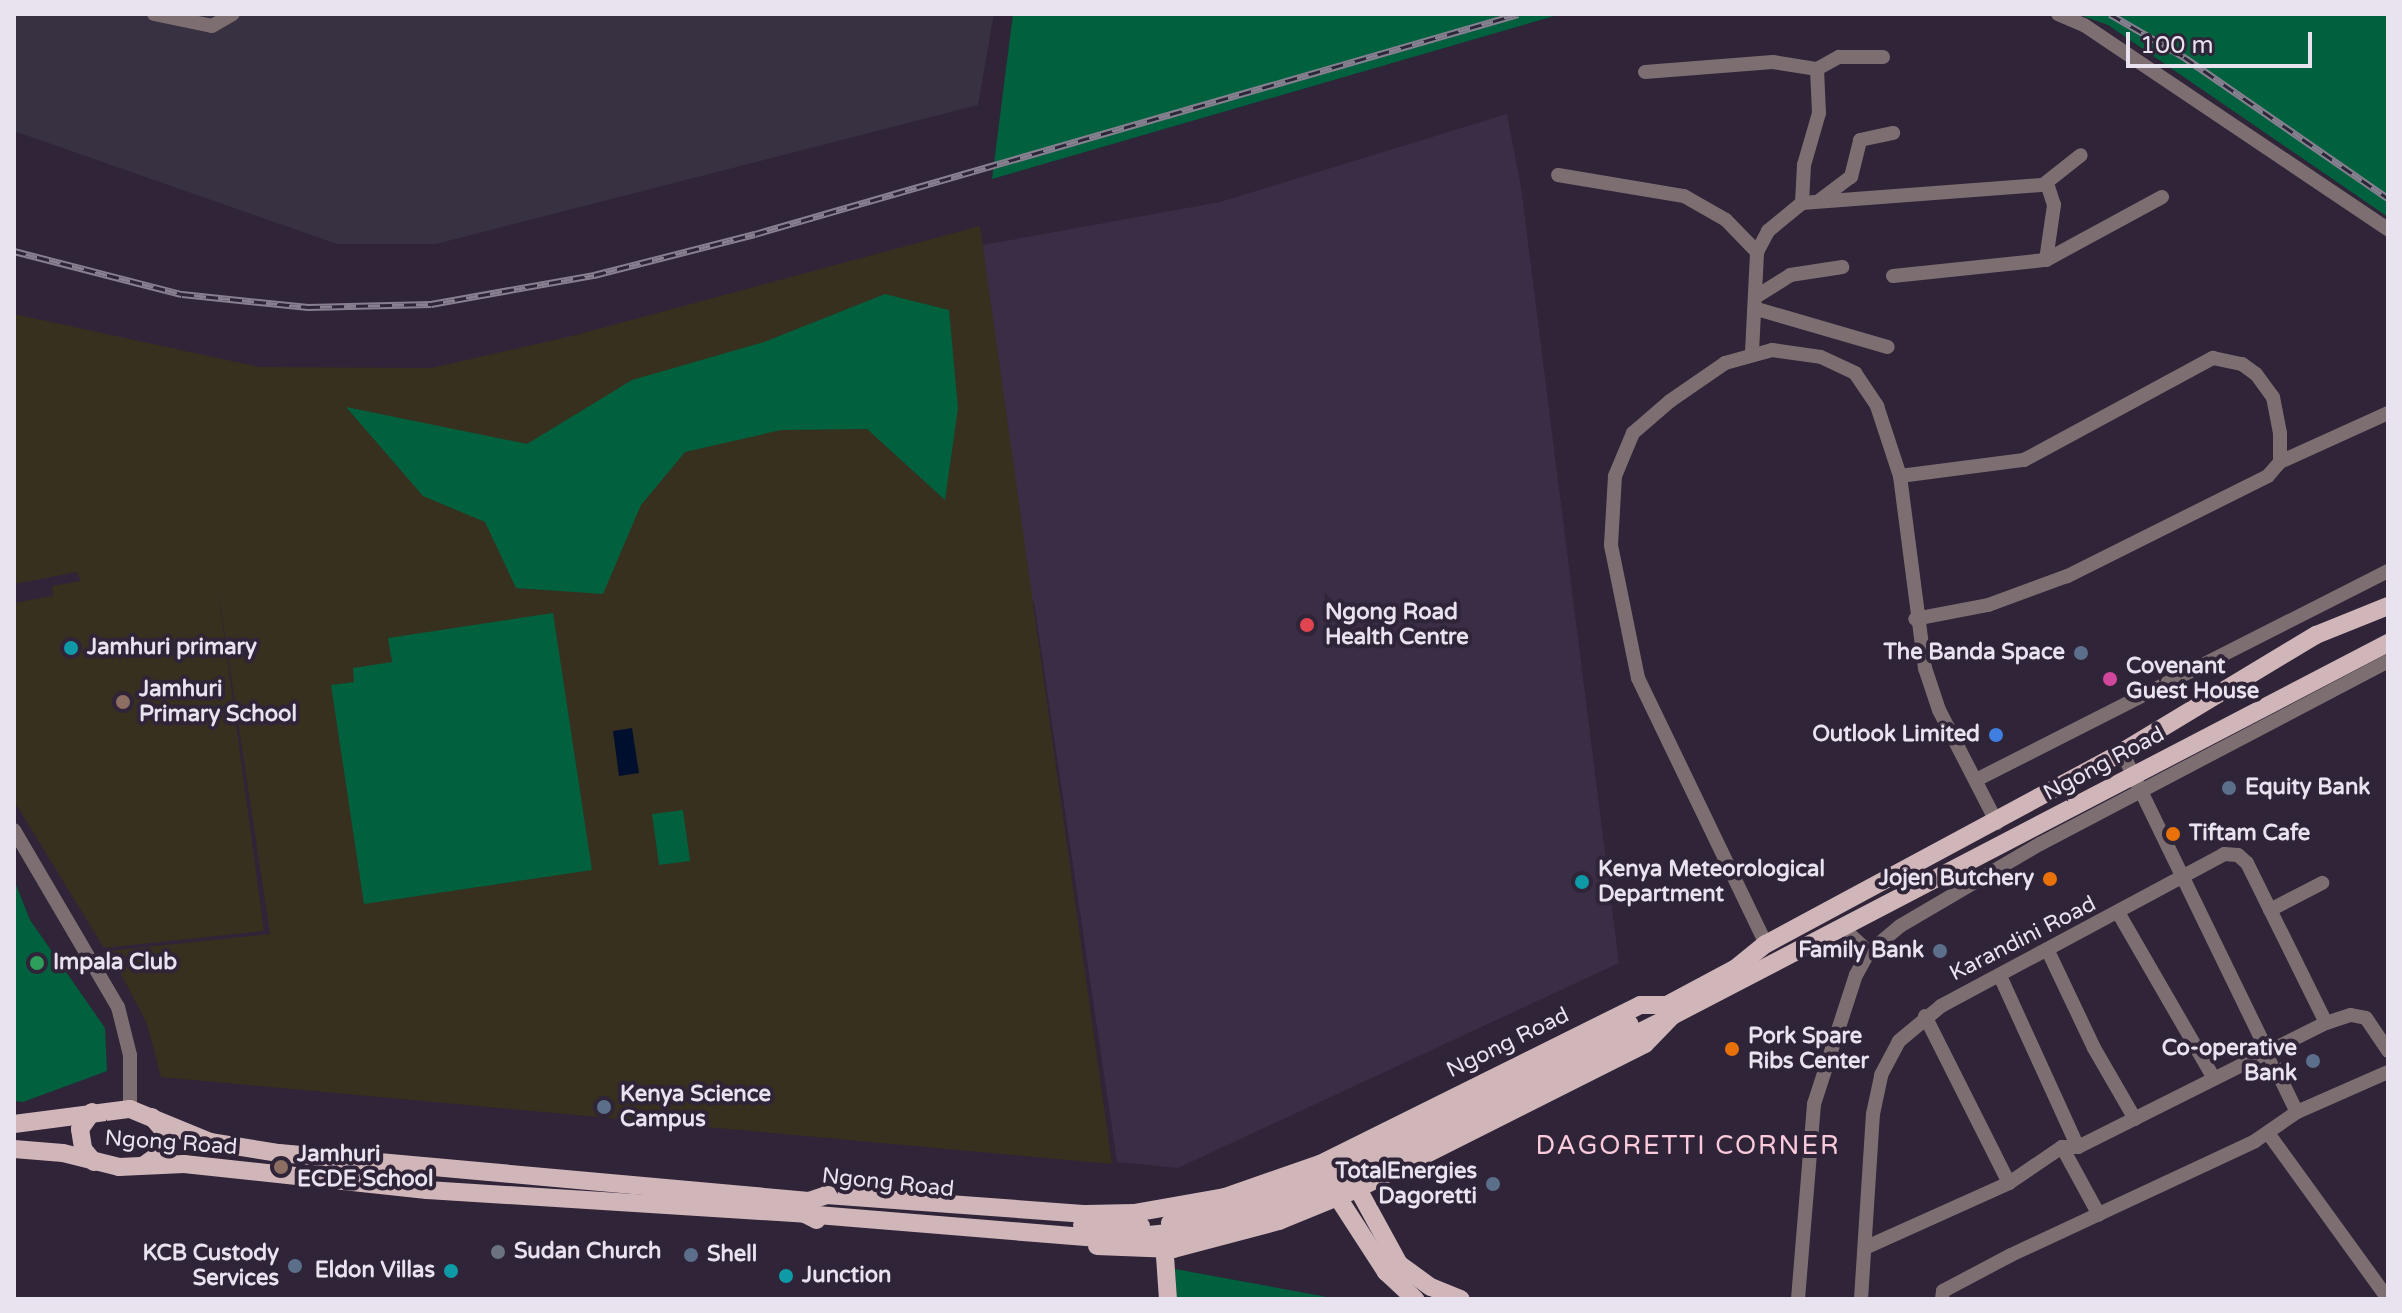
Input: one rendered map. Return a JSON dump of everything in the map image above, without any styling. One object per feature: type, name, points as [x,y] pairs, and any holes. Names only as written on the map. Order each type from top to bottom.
[{"type":"main road","name":"Ngong Road","points":[[14,1124],[40,1124],[92,1112],[130,1109],[150,1114],[210,1142],[279,1153],[633,1184],[807,1208],[1111,1239],[1215,1228],[1281,1208],[1339,1182],[1670,1011],[1736,968],[1766,944],[1997,823],[2316,635],[2388,606]]},
{"type":"main road","name":"Ngong Road","points":[[14,1149],[94,1162],[807,1208],[1148,1226],[1235,1209],[1670,1011],[1843,928],[2138,782],[2388,643]]},
{"type":"main road","name":"Ngong Road","points":[[1343,1159],[1527,1060],[1640,1005],[1670,1011]]},
{"type":"main road","name":"Ngong Road","points":[[1543,1093],[1657,1037],[1670,1011]]},
{"type":"main road","points":[[1357,1189],[1543,1093],[1527,1060]]},
{"type":"main road","points":[[92,1112],[80,1129],[83,1149],[94,1162]]},
{"type":"main road","points":[[144,1165],[161,1153],[165,1132],[150,1114]]},
{"type":"main road","points":[[1343,1159],[1399,1264],[1431,1287],[1461,1299]]},
{"type":"main road","name":"Ngong Road","points":[[807,1208],[826,1195],[1086,1214],[1162,1209],[1269,1185],[1322,1169]]},
{"type":"main road","points":[[1322,1169],[1386,1272],[1415,1299]]},
{"type":"main road","name":"Ngong Road","points":[[807,1208],[824,1224],[1165,1251],[1279,1221],[1357,1189]]},
{"type":"main road","points":[[1162,1209],[1168,1299]]},
{"type":"street","points":[[154,14],[212,26],[233,14]]},
{"type":"street","points":[[2058,14],[2084,25],[2388,229]]},
{"type":"street","points":[[1645,72],[1773,62],[1817,69],[1839,57],[1883,57]]},
{"type":"street","points":[[1810,202],[1804,165],[1819,113],[1817,69]]},
{"type":"street","points":[[1752,352],[1757,302],[1757,252],[1768,231],[1851,177],[1860,140],[1893,133]]},
{"type":"street","points":[[1810,202],[2047,184],[2081,155]]},
{"type":"street","points":[[1558,175],[1678,194],[1726,220],[1757,252]]},
{"type":"street","points":[[2046,260],[2054,205],[2047,184]]},
{"type":"street","points":[[1893,276],[2046,260],[2162,197]]},
{"type":"street","points":[[1757,302],[1790,275],[1842,267]]},
{"type":"street","points":[[1757,302],[1888,347]]},
{"type":"street","points":[[1766,944],[1638,678],[1613,567],[1610,524],[1615,476],[1633,433],[1670,401],[1725,363],[1752,352],[1821,357],[1855,373],[1887,426],[1900,476],[1915,619],[1931,688],[1997,823]]},
{"type":"street","points":[[1900,476],[2024,460],[2213,358],[2242,364],[2273,397],[2280,462]]},
{"type":"street","points":[[1915,619],[1988,605],[2067,576],[2268,476],[2280,462],[2388,413]]},
{"type":"street","points":[[1976,780],[2388,571]]},
{"type":"street","points":[[1798,1299],[1814,1104],[1856,975],[1869,952],[1896,928],[2138,782],[2388,661]]},
{"type":"street","points":[[2122,752],[2297,1112]]},
{"type":"street","points":[[14,830],[118,1007],[130,1055],[130,1109]]},
{"type":"street","name":"Karandini Road","points":[[1861,1299],[1869,1246],[1873,1114],[1881,1075],[1899,1041],[1925,1016],[2119,914],[2181,875],[2224,854],[2238,855],[2270,910],[2326,1023]]},
{"type":"street","points":[[2270,910],[2322,883]]},
{"type":"street","points":[[1882,907],[1896,928]]},
{"type":"street","points":[[2119,914],[2213,1077]]},
{"type":"street","points":[[1843,928],[1869,952]]},
{"type":"street","points":[[2048,951],[2098,1056],[2135,1119]]},
{"type":"street","points":[[2000,976],[2078,1147]]},
{"type":"street","points":[[1869,1246],[2009,1183],[2062,1147],[2078,1147],[2267,1049],[2326,1023],[2351,1015],[2366,1018],[2388,1051]]},
{"type":"street","points":[[1925,1016],[2009,1183]]},
{"type":"street","points":[[1942,1299],[1943,1291],[1956,1284],[2268,1133],[2297,1112],[2388,1072]]},
{"type":"street","points":[[2268,1133],[2388,1299]]},
{"type":"street","points":[[2062,1147],[2099,1215]]},
{"type":"shaded area","points":[[14,14],[994,14],[978,105],[436,244],[337,244],[14,131]]},
{"type":"shaded area","name":"Ngong Road Health Centre","points":[[1507,114],[1521,187],[1619,963],[1178,1168],[1117,1162],[1034,602],[1004,566],[983,245],[1220,202]]},
{"type":"shaded area","points":[[980,226],[1112,1164],[161,1077],[147,1024],[109,951],[270,934],[217,582],[264,931],[104,948],[14,801],[14,603],[53,596],[52,586],[81,581],[77,572],[14,584],[14,314],[259,367],[431,368],[572,336]]},
{"type":"green space","points":[[1013,14],[1561,14],[992,179]]},
{"type":"green space","points":[[2077,14],[2388,14],[2388,217],[2108,25]]},
{"type":"green space","points":[[885,294],[949,310],[958,408],[945,500],[867,429],[781,430],[685,452],[641,505],[603,594],[516,588],[485,522],[423,496],[346,407],[527,444],[632,380],[764,342]]},
{"type":"green space","points":[[553,613],[592,870],[364,904],[331,685],[354,682],[353,668],[392,662],[388,638]]},
{"type":"green space","points":[[683,810],[690,861],[659,865],[652,814]]},
{"type":"green space","name":"Impala Club","points":[[14,880],[30,920],[105,1028],[107,1071],[23,1102],[14,1101]]},
{"type":"green space","points":[[1175,1269],[1338,1299],[1177,1299]]},
{"type":"water","points":[[632,728],[639,773],[619,776],[613,731]]},
{"type":"railway","points":[[14,251],[182,294],[308,307],[431,304],[594,275],[755,234],[1518,14]]},
{"type":"railway","points":[[2110,14],[2184,57],[2388,198]]},
{"type":"place","name":"Ngong Road Health Centre","points":[[1307,625]]},
{"type":"place","name":"Jamhuri primary","points":[[71,648]]},
{"type":"place","name":"The Banda Space","points":[[2081,653]]},
{"type":"place","name":"Covenant Guest House","points":[[2110,679]]},
{"type":"place","name":"Jamhuri Primary School","points":[[123,702]]},
{"type":"place","name":"Outlook Limited","points":[[1996,735]]},
{"type":"place","name":"Equity Bank","points":[[2229,788]]},
{"type":"place","name":"Tiftam Cafe","points":[[2173,834]]},
{"type":"place","name":"Jojen Butchery","points":[[2050,879]]},
{"type":"place","name":"Kenya Meteorological Department","points":[[1582,882]]},
{"type":"place","name":"Family Bank","points":[[1940,951]]},
{"type":"place","name":"Impala Club","points":[[37,963]]},
{"type":"place","name":"Pork Spare Ribs Center","points":[[1732,1049]]},
{"type":"place","name":"Co-operative Bank","points":[[2313,1061]]},
{"type":"place","name":"Kenya Science Campus","points":[[604,1107]]},
{"type":"place","name":"Jamhuri ECDE School","points":[[281,1167]]},
{"type":"place","name":"TotalEnergies Dagoretti","points":[[1493,1184]]},
{"type":"place","name":"Sudan Church","points":[[498,1252]]},
{"type":"place","name":"Shell","points":[[691,1255]]},
{"type":"place","name":"KCB Custody Services","points":[[295,1266]]},
{"type":"place","name":"Eldon Villas","points":[[451,1271]]},
{"type":"place","name":"Junction","points":[[786,1276]]},
{"type":"district","name":"DAGORETTI CORNER","points":[[1688,1146]]}]
